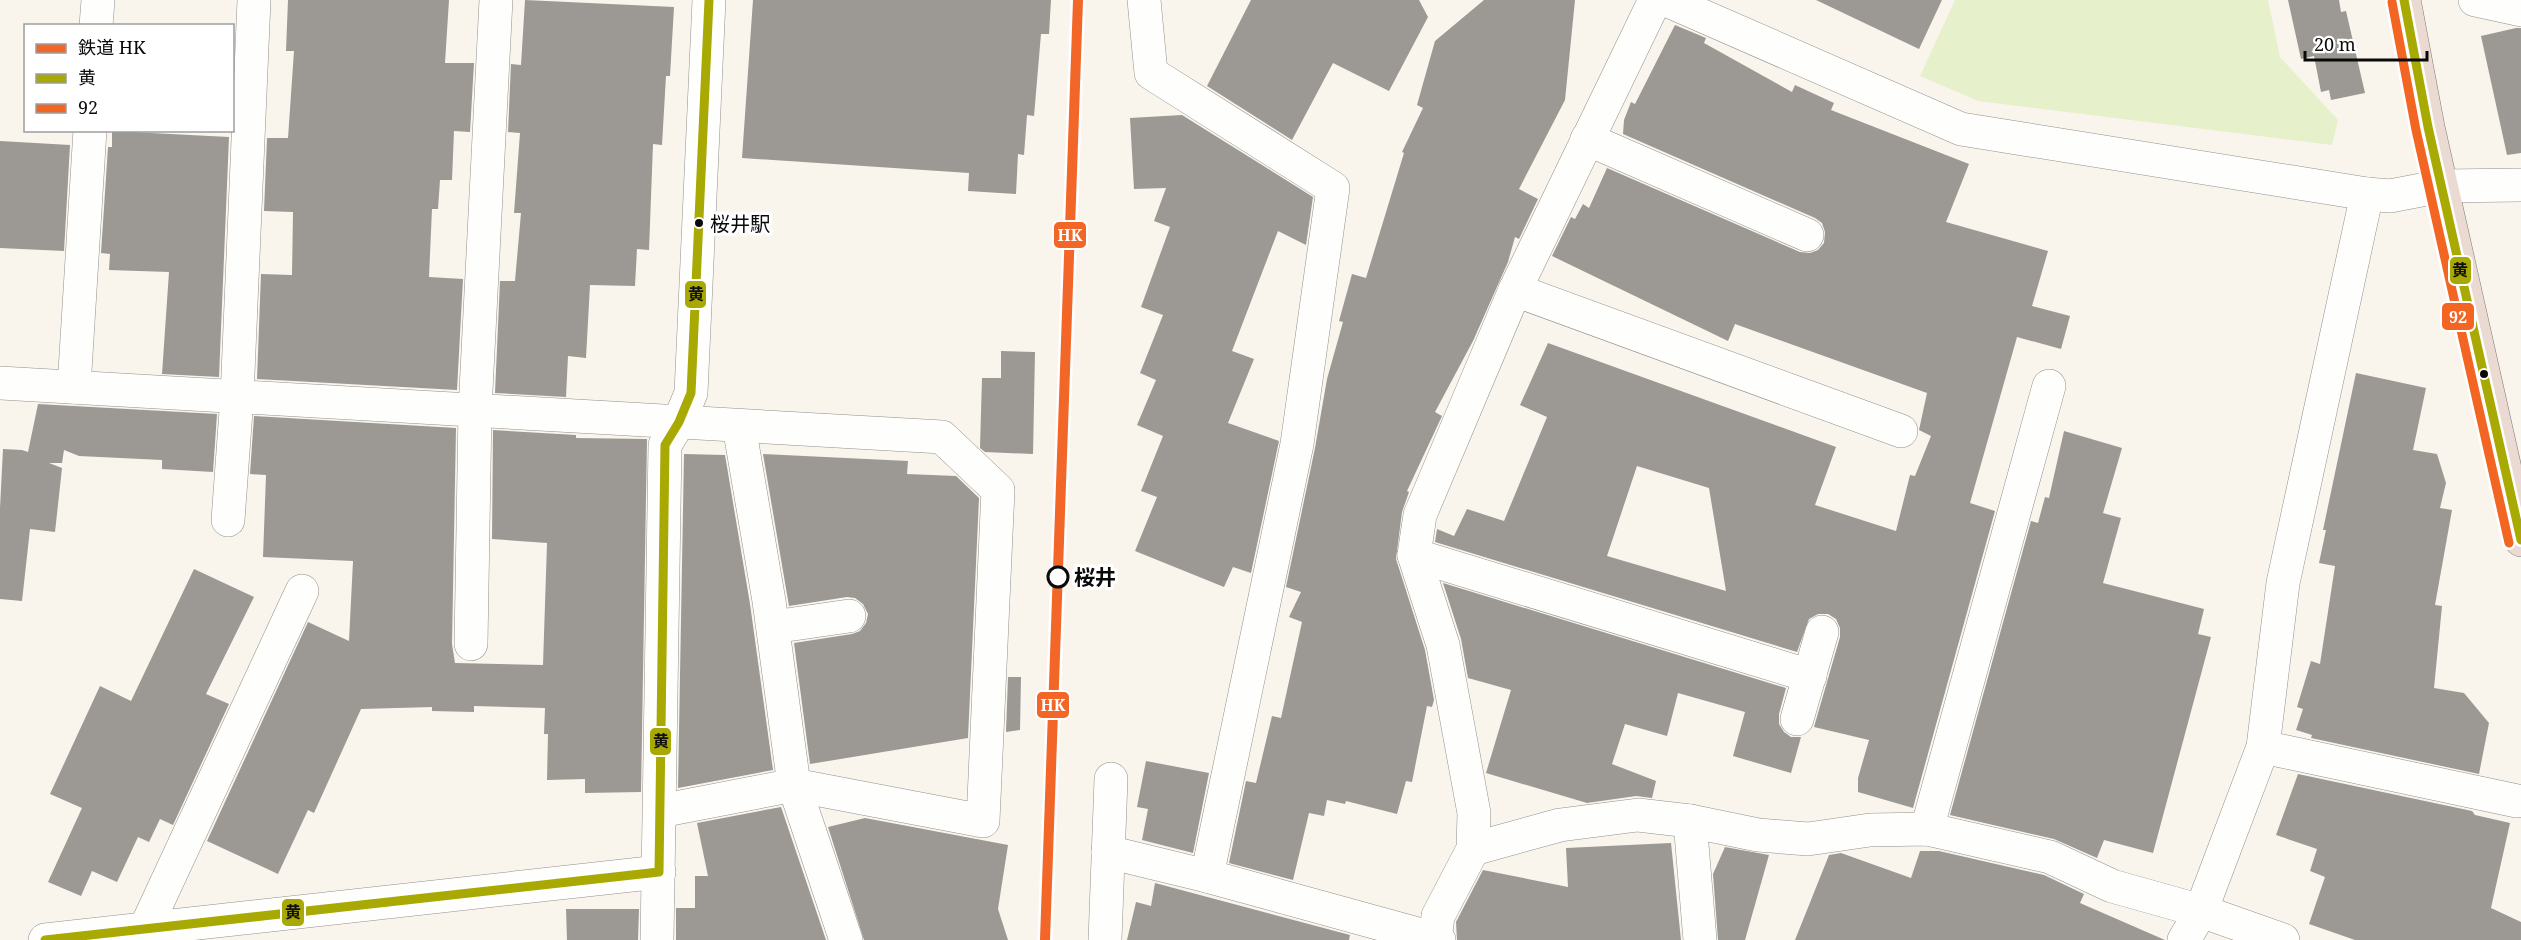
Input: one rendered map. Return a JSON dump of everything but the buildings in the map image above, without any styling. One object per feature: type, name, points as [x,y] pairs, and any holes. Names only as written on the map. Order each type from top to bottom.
[{"type":"highway","points":[[2404,0],[2428,127],[2521,540]]},
{"type":"street","points":[[96,24],[98,0]]},
{"type":"street","points":[[228,520],[237,397],[254,0]]},
{"type":"street","points":[[471,644],[475,410],[496,0]]},
{"type":"street","points":[[657,940],[665,445],[679,422],[691,393],[709,0]]},
{"type":"street","points":[[1144,0],[1151,73],[1333,188],[1297,444],[1207,876]]},
{"type":"street","points":[[1108,852],[1207,876],[1436,940],[1438,916],[1473,849],[1474,813],[1443,645],[1414,555],[1420,515],[1515,290],[1655,0]]},
{"type":"street","points":[[1666,0],[1961,129],[2367,194],[2390,196],[2442,186],[2521,185]]},
{"type":"street","points":[[2475,0],[2521,10]]},
{"type":"street","points":[[74,387],[90,132]]},
{"type":"street","points":[[1587,139],[1807,235]]},
{"type":"street","points":[[2184,940],[2201,911],[2263,747],[2283,583],[2367,194]]},
{"type":"street","points":[[1515,290],[1901,431]]},
{"type":"street","points":[[0,383],[942,438],[999,490],[983,821],[794,785],[660,811]]},
{"type":"street","points":[[1927,830],[2049,386]]},
{"type":"street","points":[[739,426],[773,627],[794,785],[846,940]]},
{"type":"street","points":[[1414,555],[1810,676]]},
{"type":"street","points":[[143,934],[302,591]]},
{"type":"street","points":[[773,627],[849,616]]},
{"type":"street","points":[[1797,719],[1822,632]]},
{"type":"street","points":[[2263,747],[2517,801]]},
{"type":"street","points":[[1105,940],[1111,778]]},
{"type":"street","points":[[1473,849],[1560,825],[1638,815],[1690,821],[1758,835],[1808,839],[1870,830],[1927,830],[2050,857],[2112,886],[2201,911],[2283,940]]},
{"type":"street","points":[[1690,821],[1700,940]]},
{"type":"street","points":[[45,940],[143,934],[659,873]]},
{"type":"green space","points":[[1955,0],[2268,0],[2280,57],[2338,120],[2332,145],[1978,101],[1920,76]]},
{"type":"rail line","name":"HK","points":[[1045,940],[1078,0]]},
{"type":"transit line","name":"黄","points":[[45,940],[659,872],[665,445],[679,422],[691,393],[709,0]]},
{"type":"transit line","name":"黄","points":[[2404,0],[2428,127],[2521,540]]},
{"type":"transit line","name":"92","points":[[2392,2],[2416,130],[2509,543]]},
{"type":"place","name":"桜井駅","points":[[699,223]]},
{"type":"place","name":"桜井","points":[[1058,577]]}]
